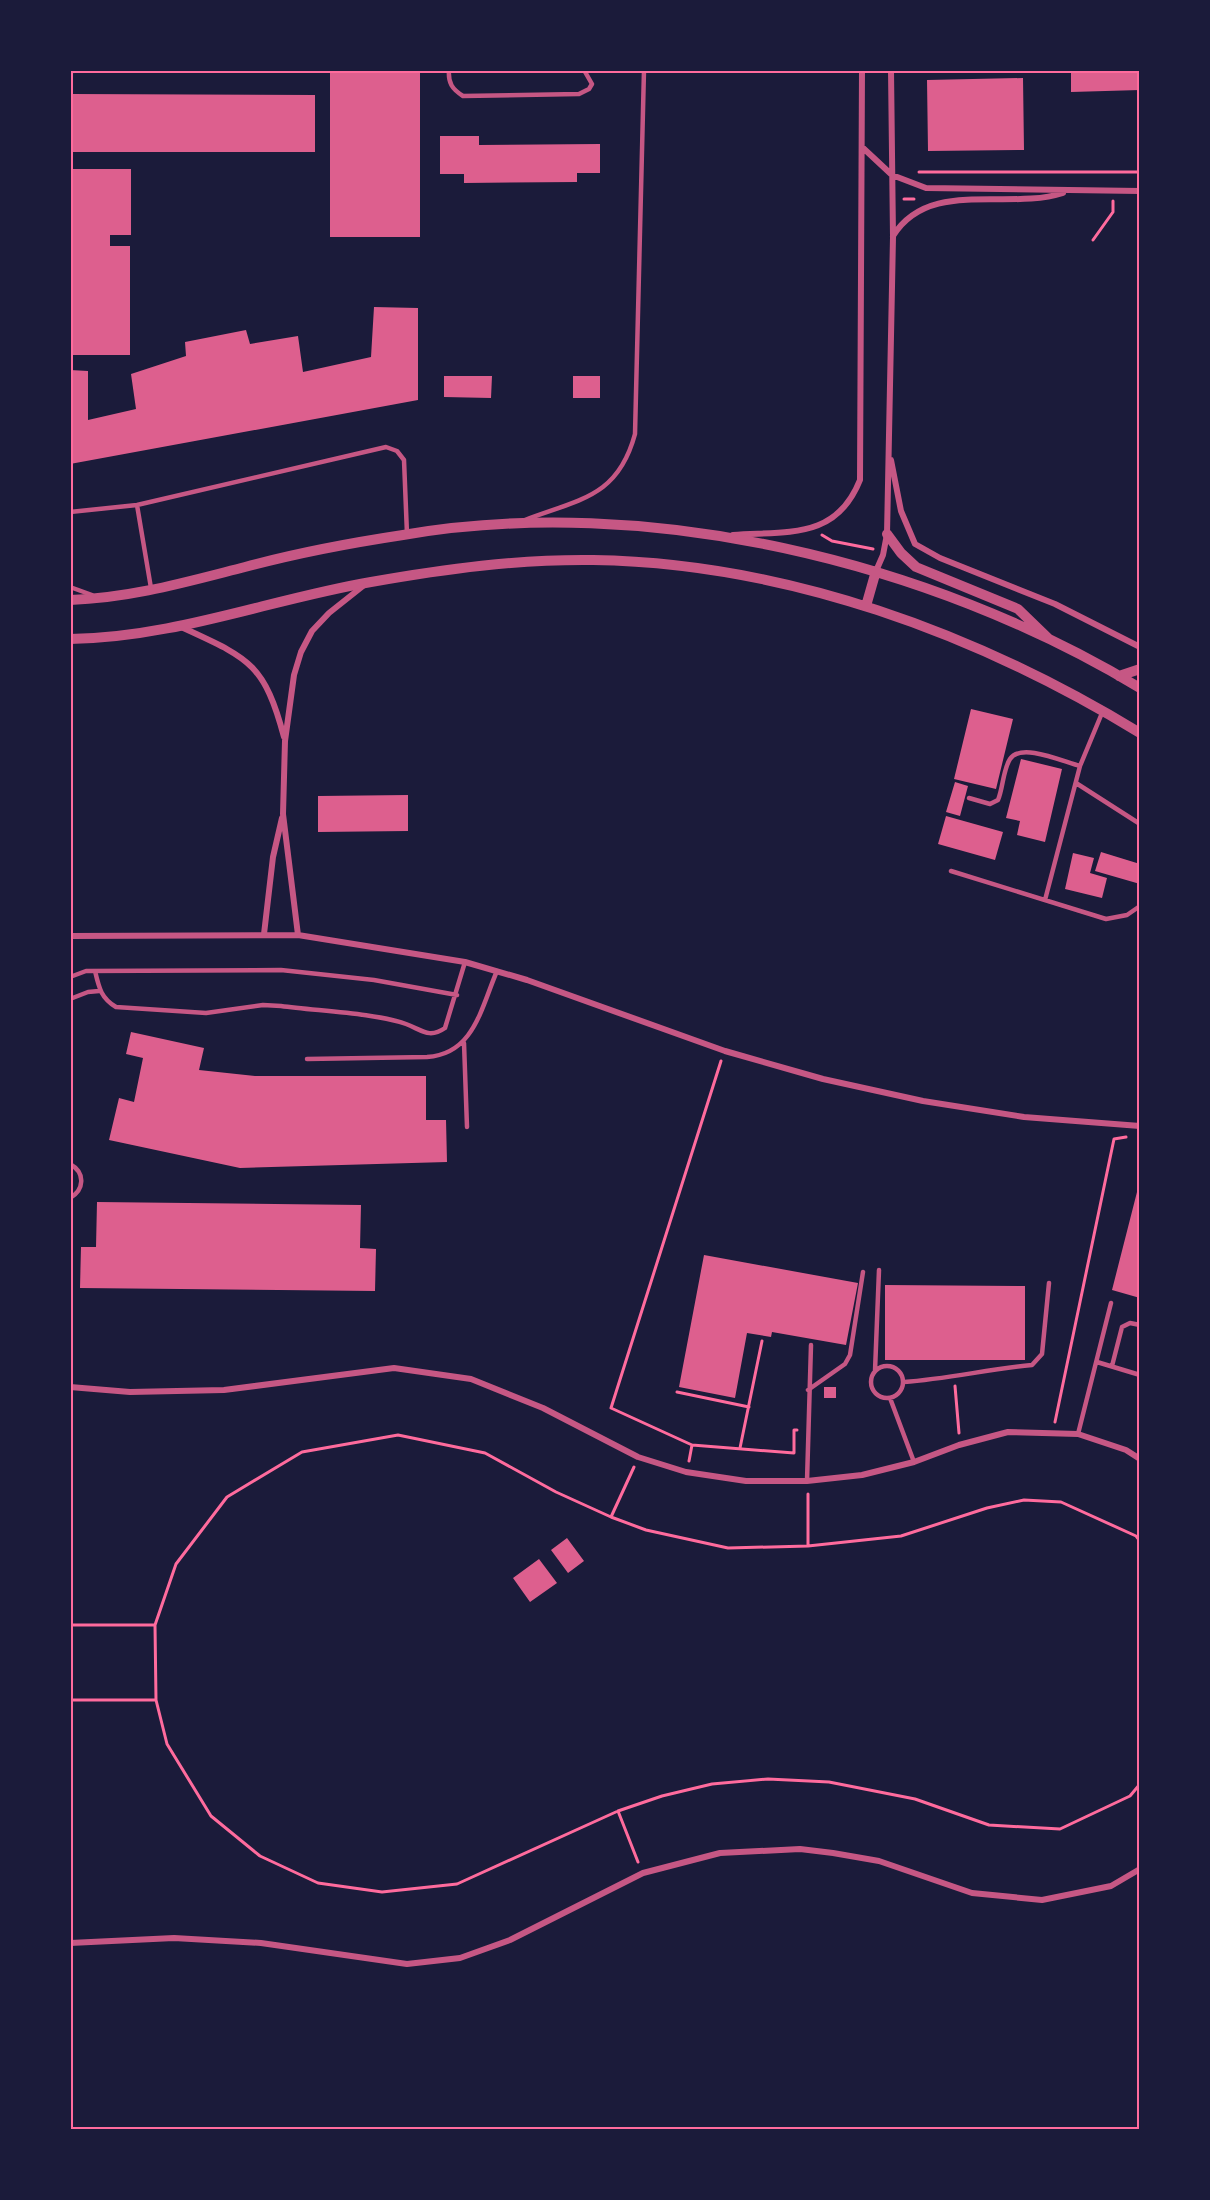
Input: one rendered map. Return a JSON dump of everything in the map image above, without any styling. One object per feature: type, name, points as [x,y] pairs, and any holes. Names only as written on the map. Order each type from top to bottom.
[{"type":"street","points":[[718,536],[816,527],[841,513],[853,498],[860,480],[862,70]]},
{"type":"street","points":[[866,606],[883,555],[887,534],[893,237],[891,70]]},
{"type":"street","points":[[862,147],[892,176],[914,185],[938,189],[1140,191]]},
{"type":"street","points":[[893,237],[900,224],[914,212],[937,202],[1032,200],[1070,191]]},
{"type":"street","points":[[888,447],[901,511],[915,544],[940,558],[1054,604],[1140,647]]},
{"type":"street","points":[[70,600],[103,599],[152,591],[315,550],[407,534],[515,524],[629,526],[718,536],[828,557],[876,571],[912,583],[1048,638],[1140,688]]},
{"type":"street","points":[[887,534],[901,553],[916,567],[1018,609],[1039,626],[1048,638]]},
{"type":"street","points":[[70,639],[90,639],[179,626],[367,583],[479,564],[594,560],[707,569],[819,592],[866,606],[982,650],[1103,711],[1140,733]]},
{"type":"street","points":[[298,935],[284,814],[285,741],[301,652],[312,631],[328,614],[367,583]]},
{"type":"street","points":[[179,626],[233,652],[252,666],[267,684],[285,741]]},
{"type":"street","points":[[1119,676],[1140,669]]},
{"type":"street","points":[[264,934],[273,857],[284,814]]},
{"type":"street","points":[[70,936],[298,935],[465,962],[497,971],[725,1051],[823,1079],[923,1101],[1024,1117],[1140,1126]]},
{"type":"street","points":[[70,1387],[130,1392],[224,1390],[394,1368],[471,1378],[543,1408],[638,1457],[686,1472],[746,1481],[807,1481],[862,1475],[914,1462],[959,1445],[1008,1432],[1078,1434],[1126,1450],[1140,1459]]},
{"type":"street","points":[[70,1943],[174,1938],[261,1943],[407,1964],[460,1958],[510,1940],[643,1873],[720,1853],[800,1848],[879,1861],[972,1893],[1042,1900],[1111,1886],[1140,1869]]},
{"type":"lane","points":[[70,71],[91,70]]},
{"type":"lane","points":[[449,70],[448,82],[454,90],[463,96],[473,96],[579,94],[589,89],[592,84],[584,70]]},
{"type":"lane","points":[[515,524],[597,493],[616,478],[629,458],[635,434],[636,410],[644,70]]},
{"type":"lane","points":[[70,512],[137,505],[386,447],[397,451],[404,460],[407,534]]},
{"type":"lane","points":[[137,505],[152,591]]},
{"type":"lane","points":[[70,587],[103,599]]},
{"type":"lane","points":[[1045,900],[1080,766],[1103,711]]},
{"type":"lane","points":[[969,798],[990,804],[998,800],[1009,761],[1015,753],[1024,750],[1080,766]]},
{"type":"lane","points":[[1076,783],[1140,824]]},
{"type":"lane","points":[[951,871],[1045,900],[1084,915],[1106,920],[1127,915],[1140,906]]},
{"type":"lane","points":[[95,971],[99,991],[106,1001],[116,1007],[206,1013],[263,1005],[281,1006],[398,1022],[428,1035],[437,1034],[444,1028],[457,995],[465,962]]},
{"type":"lane","points":[[70,977],[95,971],[281,970],[374,980],[457,995]]},
{"type":"lane","points":[[466,1127],[464,1043],[497,971]]},
{"type":"lane","points":[[70,999],[88,992],[99,991]]},
{"type":"lane","points":[[307,1059],[441,1056],[464,1043]]},
{"type":"lane","points":[[70,1164],[81,1175],[82,1184],[79,1192],[70,1198]]},
{"type":"lane","points":[[875,1371],[885,1365],[896,1367],[904,1382],[901,1391],[890,1398],[879,1396],[872,1387],[875,1371],[879,1270]]},
{"type":"lane","points":[[808,1390],[845,1364],[850,1355],[863,1272]]},
{"type":"lane","points":[[904,1382],[1032,1365],[1037,1362],[1042,1353],[1049,1283]]},
{"type":"lane","points":[[1078,1434],[1111,1303]]},
{"type":"lane","points":[[1112,1366],[1122,1327],[1130,1323],[1140,1325]]},
{"type":"lane","points":[[807,1481],[811,1345]]},
{"type":"lane","points":[[1097,1362],[1140,1375]]},
{"type":"lane","points":[[890,1398],[914,1462]]},
{"type":"path","points":[[914,212],[915,172],[1140,172]]},
{"type":"path","points":[[1093,240],[1113,212],[1113,172]]},
{"type":"path","points":[[816,527],[820,535],[832,541],[872,549],[883,555]]},
{"type":"path","points":[[725,1051],[610,1408],[692,1445],[794,1453],[794,1430],[808,1431]]},
{"type":"path","points":[[1053,1432],[1114,1139],[1126,1139],[1126,1126]]},
{"type":"path","points":[[740,1448],[762,1341]]},
{"type":"path","points":[[954,1375],[959,1445]]},
{"type":"path","points":[[677,1392],[749,1407]]},
{"type":"path","points":[[1140,1541],[1136,1536],[1061,1502],[1024,1500],[987,1508],[901,1536],[808,1546],[728,1548],[646,1530],[610,1517],[556,1492],[486,1453],[398,1435],[302,1452],[227,1497],[176,1564],[155,1625],[156,1700],[167,1744],[211,1816],[260,1856],[318,1883],[382,1892],[457,1884],[618,1811],[662,1796],[712,1784],[768,1779],[829,1782],[915,1799],[989,1825],[1060,1829],[1130,1796],[1140,1785]]},
{"type":"path","points":[[686,1472],[692,1445]]},
{"type":"path","points":[[610,1517],[638,1457]]},
{"type":"path","points":[[807,1481],[808,1546]]},
{"type":"path","points":[[70,1625],[155,1625]]},
{"type":"path","points":[[70,1700],[156,1700]]},
{"type":"path","points":[[618,1811],[643,1873]]},
{"type":"building","points":[[330,70],[420,70],[420,237],[330,237]]},
{"type":"building","points":[[1071,70],[1140,70],[1140,90],[1071,92]]},
{"type":"building","points":[[1023,78],[1024,150],[928,151],[927,80]]},
{"type":"building","points":[[70,94],[315,95],[315,152],[70,152]]},
{"type":"building","points":[[440,136],[479,136],[479,145],[600,144],[600,173],[577,173],[577,182],[464,183],[464,174],[440,174]]},
{"type":"building","points":[[70,169],[131,169],[131,235],[110,235],[110,246],[130,246],[130,355],[71,355]]},
{"type":"building","points":[[374,307],[418,308],[418,400],[70,464],[70,370],[88,371],[88,420],[136,409],[131,374],[186,356],[185,342],[246,330],[250,344],[298,336],[303,372],[371,357]]},
{"type":"building","points":[[444,376],[492,376],[491,398],[444,397]]},
{"type":"building","points":[[573,376],[600,376],[600,398],[573,398]]},
{"type":"building","points":[[971,709],[1013,719],[996,789],[954,779]]},
{"type":"building","points":[[1021,759],[1062,769],[1045,842],[1017,835],[1020,821],[1006,818]]},
{"type":"building","points":[[955,782],[968,786],[960,816],[946,812]]},
{"type":"building","points":[[408,795],[408,831],[318,832],[318,796]]},
{"type":"building","points":[[946,816],[1003,832],[995,860],[938,844]]},
{"type":"building","points":[[1101,852],[1140,864],[1140,884],[1095,871]]},
{"type":"building","points":[[1073,853],[1094,858],[1090,873],[1107,878],[1102,898],[1065,889]]},
{"type":"building","points":[[131,1032],[204,1048],[199,1070],[255,1076],[426,1076],[426,1120],[446,1120],[447,1162],[240,1168],[109,1140],[119,1098],[134,1102],[143,1058],[126,1054]]},
{"type":"building","points":[[1137,1192],[1140,1193],[1140,1298],[1112,1290]]},
{"type":"building","points":[[97,1202],[361,1205],[360,1248],[376,1249],[375,1291],[80,1288],[81,1247],[96,1247]]},
{"type":"building","points":[[704,1255],[858,1283],[846,1345],[772,1332],[771,1337],[747,1333],[735,1398],[679,1387]]},
{"type":"building","points":[[885,1285],[1025,1286],[1025,1360],[885,1360]]},
{"type":"building","points":[[824,1387],[836,1387],[836,1398],[824,1398]]},
{"type":"building","points":[[567,1538],[584,1561],[568,1573],[551,1550]]},
{"type":"building","points":[[539,1559],[557,1583],[530,1602],[513,1578]]}]
